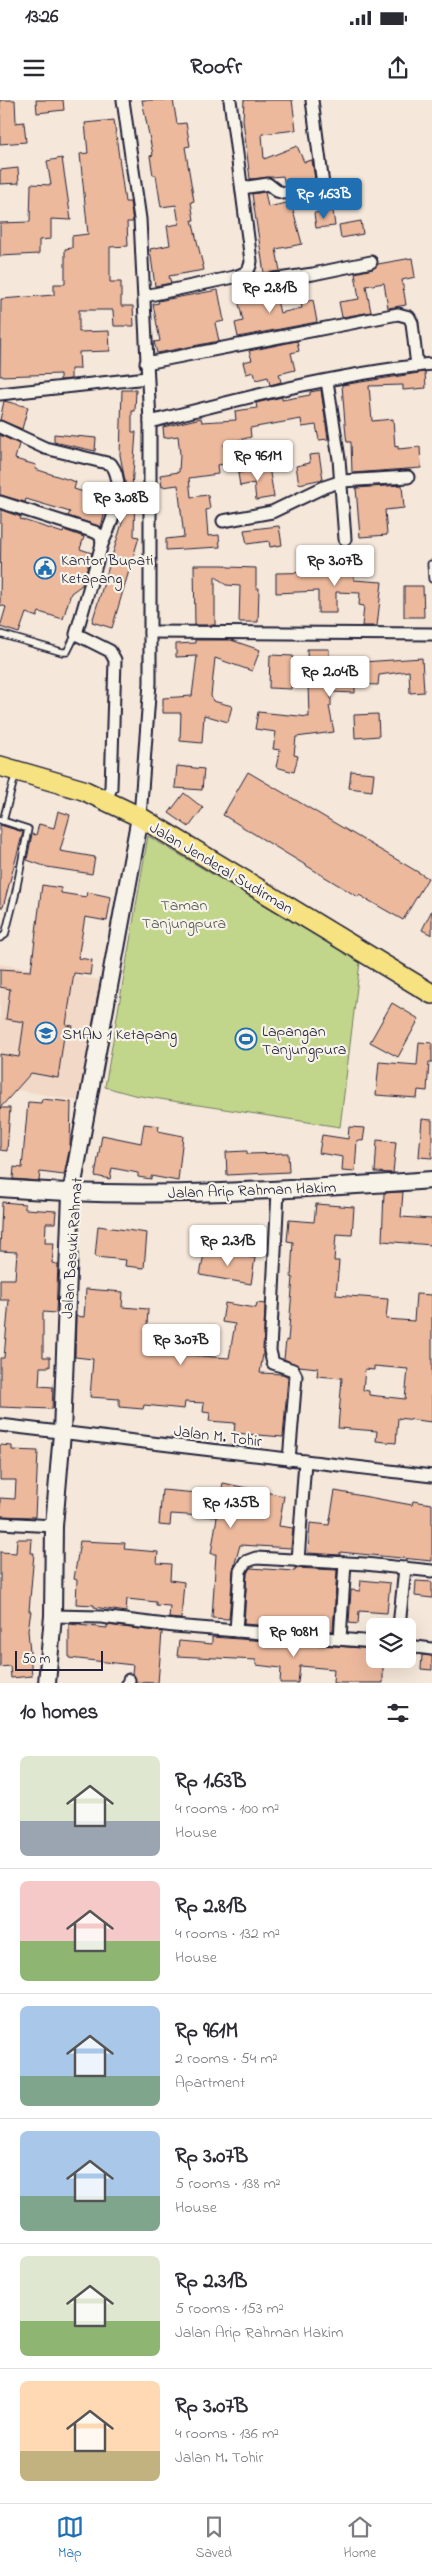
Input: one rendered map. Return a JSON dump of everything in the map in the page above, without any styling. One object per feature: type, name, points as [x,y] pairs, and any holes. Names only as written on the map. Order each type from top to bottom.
[{"type":"main road","name":"Jalan Jenderal Sudirman","points":[[8,768],[64,783],[106,799],[140,817],[432,994]]},
{"type":"street","points":[[123,100],[140,219],[150,422],[148,739],[140,817]]},
{"type":"street","points":[[145,296],[244,274],[250,269],[251,261],[230,100]]},
{"type":"street","points":[[242,188],[268,184],[277,191],[284,193],[323,185],[312,100]]},
{"type":"street","points":[[244,274],[254,280],[264,282],[371,262]]},
{"type":"street","points":[[146,363],[398,314],[409,317],[412,324],[417,366]]},
{"type":"street","points":[[150,422],[260,394],[327,380],[432,364]]},
{"type":"street","points":[[0,394],[147,378]]},
{"type":"street","points":[[327,380],[342,481],[345,540]]},
{"type":"street","points":[[0,427],[45,448],[112,464],[117,472],[117,502],[113,521],[102,544],[76,634],[110,651],[114,660],[111,778],[106,799]]},
{"type":"street","points":[[222,521],[272,512],[324,487],[342,481],[408,477]]},
{"type":"street","points":[[0,502],[95,532],[101,536],[102,544]]},
{"type":"street","points":[[150,632],[432,634]]},
{"type":"street","name":"Jalan Basuki Rahmat","points":[[47,1683],[53,1616],[54,1526],[62,1433],[71,1194],[140,817]]},
{"type":"street","name":"Jalan Arip Rahman Hakim","points":[[0,1188],[71,1194],[278,1190],[432,1180]]},
{"type":"street","points":[[278,1190],[270,1351],[273,1363],[293,1370],[296,1376],[289,1460]]},
{"type":"street","name":"Jalan M. Tohir","points":[[0,1425],[432,1476]]},
{"type":"street","points":[[298,1561],[305,1461]]},
{"type":"street","points":[[0,1523],[54,1526]]},
{"type":"street","points":[[236,1631],[242,1566],[249,1560],[256,1558],[346,1563],[432,1571]]},
{"type":"street","points":[[340,1638],[346,1563]]},
{"type":"street","points":[[400,1618],[405,1568]]},
{"type":"street","points":[[53,1616],[101,1617],[236,1631],[366,1641]]},
{"type":"street","points":[[416,1647],[432,1649]]},
{"type":"lane","points":[[432,564],[432,579]]},
{"type":"lane","points":[[0,634],[67,652],[76,634]]},
{"type":"lane","points":[[0,938],[5,935],[28,835],[28,829],[25,826],[2,821],[8,768]]},
{"type":"shaded area","name":"SMAN 1 Ketapang","points":[[0,964],[101,980],[79,1101],[0,1087]]},
{"type":"green space","name":"Taman Tanjungpura","points":[[148,836],[360,962],[340,1127],[134,1095],[105,1087]]},
{"type":"building","points":[[0,100],[15,100],[16,123],[24,122],[26,142],[0,144]]},
{"type":"building","points":[[36,100],[63,100],[64,110],[37,113]]},
{"type":"building","points":[[142,100],[173,100],[177,124],[186,123],[190,146],[185,147],[194,201],[191,202],[194,220],[192,220],[204,270],[169,276],[171,283],[155,286],[150,249],[170,245],[167,226],[179,224],[176,205],[161,207],[156,175],[153,175],[150,156],[153,155]]},
{"type":"building","points":[[244,100],[292,100],[296,130],[262,134],[264,159],[297,146],[304,162],[312,160],[315,179],[285,185],[283,176],[250,179],[243,120]]},
{"type":"building","points":[[114,120],[125,202],[130,202],[133,222],[127,222],[128,246],[110,247],[110,282],[121,282],[121,306],[133,306],[134,326],[114,326],[113,310],[79,310],[79,332],[109,331],[110,351],[79,352],[80,369],[71,369],[71,379],[60,380],[60,374],[0,376],[1,299],[54,295],[54,284],[65,284],[65,249],[72,248],[72,236],[88,234],[80,154],[88,153],[85,123]]},
{"type":"building","points":[[62,158],[71,220],[51,219],[51,239],[39,240],[39,254],[0,256],[0,223],[30,222],[31,184],[51,185],[47,161]]},
{"type":"building","points":[[18,168],[19,183],[0,184],[0,170]]},
{"type":"building","points":[[265,192],[268,207],[291,202],[302,244],[276,249],[280,271],[264,273],[252,194]]},
{"type":"building","points":[[333,211],[335,226],[316,228],[314,213]]},
{"type":"building","points":[[361,221],[363,234],[341,238],[339,225]]},
{"type":"building","points":[[412,258],[415,277],[402,280],[406,305],[388,308],[384,283],[366,286],[371,312],[342,317],[339,302],[359,299],[355,273],[373,269],[378,264]]},
{"type":"building","points":[[274,287],[280,313],[302,308],[301,303],[313,300],[317,322],[238,337],[235,323],[243,321],[237,295]]},
{"type":"building","points":[[218,290],[224,321],[215,323],[219,341],[157,353],[154,342],[160,341],[153,304],[159,303],[158,301]]},
{"type":"building","points":[[297,341],[299,351],[291,353],[295,370],[279,374],[281,382],[270,385],[268,377],[256,380],[254,372],[246,374],[243,362],[252,360],[249,351]]},
{"type":"building","points":[[425,372],[426,388],[403,390],[403,385],[369,386],[372,421],[393,419],[395,447],[398,446],[398,449],[420,447],[421,468],[352,473],[351,442],[347,442],[346,436],[342,385]]},
{"type":"building","points":[[122,390],[136,390],[135,411],[132,411],[132,432],[136,432],[132,488],[135,488],[134,536],[139,537],[112,628],[92,622],[130,497],[125,495],[125,481],[120,455]]},
{"type":"building","points":[[321,390],[328,439],[319,440],[316,425],[302,427],[301,419],[250,428],[251,437],[224,444],[227,464],[217,465],[218,474],[189,478],[191,497],[208,495],[210,509],[206,510],[208,536],[219,535],[220,547],[166,550],[166,539],[184,537],[178,485],[162,487],[160,475],[179,472],[178,436],[164,438],[163,427],[201,418],[202,422],[236,420],[235,411],[257,408],[256,403],[282,397],[282,400],[310,395],[310,392]]},
{"type":"building","points":[[4,401],[28,407],[22,429],[0,420]]},
{"type":"building","points":[[54,434],[96,438],[95,451],[54,442]]},
{"type":"building","points":[[0,435],[19,444],[15,459],[36,465],[35,469],[76,482],[74,489],[97,496],[99,490],[110,493],[101,527],[68,516],[70,512],[26,499],[25,502],[0,495]]},
{"type":"building","points":[[319,454],[323,479],[299,484],[296,466],[310,463],[309,455]]},
{"type":"building","points":[[269,467],[274,497],[256,500],[254,483],[240,486],[238,473]]},
{"type":"building","points":[[402,485],[404,508],[385,510],[387,535],[360,537],[356,488]]},
{"type":"building","name":"Kantor Bupati Ketapang","points":[[1,510],[21,517],[20,519],[63,533],[64,530],[84,537],[80,549],[92,553],[82,585],[71,593],[63,619],[39,612],[37,617],[26,613],[19,633],[0,627],[6,607],[0,605]]},
{"type":"building","points":[[279,526],[282,545],[270,547],[269,541],[247,544],[244,530]]},
{"type":"building","points":[[334,550],[353,551],[354,580],[382,582],[377,626],[362,626],[364,606],[359,605],[360,593],[336,592],[336,613],[318,613],[318,591],[276,593],[276,573],[333,572]]},
{"type":"building","points":[[194,565],[256,568],[256,588],[259,588],[258,622],[239,622],[240,586],[226,585],[215,576],[215,625],[195,625]]},
{"type":"building","points":[[404,586],[423,586],[424,617],[404,617]]},
{"type":"building","points":[[195,640],[231,640],[260,650],[252,671],[215,658],[211,696],[213,701],[232,706],[228,722],[204,715],[202,743],[180,741],[181,713],[163,713],[163,698],[192,696],[197,656],[176,657],[176,644],[195,643]]},
{"type":"building","points":[[307,649],[329,649],[329,661],[363,662],[422,658],[424,692],[410,693],[409,671],[379,675],[378,685],[355,684],[355,693],[331,692],[331,706],[329,706],[334,732],[296,737],[294,755],[298,756],[294,772],[276,767],[280,750],[273,749],[276,732],[255,729],[258,712],[309,717]]},
{"type":"building","points":[[270,655],[293,656],[291,689],[269,688]]},
{"type":"building","points":[[378,714],[379,736],[355,738],[354,715]]},
{"type":"building","points":[[177,766],[204,769],[202,790],[175,788]]},
{"type":"building","points":[[351,771],[374,773],[372,791],[349,788]]},
{"type":"building","points":[[248,772],[428,878],[403,920],[359,895],[358,897],[223,815]]},
{"type":"building","points":[[184,793],[203,808],[189,827],[169,813]]},
{"type":"building","points":[[58,811],[70,815],[60,851],[95,857],[92,874],[47,867],[27,860],[32,834],[36,835],[39,824],[54,828]]},
{"type":"building","points":[[0,825],[23,832],[3,907],[0,907]]},
{"type":"building","points":[[42,885],[61,888],[61,893],[86,897],[87,892],[111,897],[107,921],[85,917],[78,958],[92,960],[90,975],[74,973],[66,1025],[73,1026],[71,1037],[64,1036],[58,1078],[31,1073],[0,1108],[0,1054],[19,1057],[24,1022],[6,1019],[10,989],[0,987],[0,969],[31,971]]},
{"type":"building","points":[[432,910],[432,935],[422,930]]},
{"type":"building","points":[[392,1003],[419,1019],[398,1057],[370,1042]]},
{"type":"building","points":[[419,1042],[432,1043],[432,1062],[429,1062],[427,1091],[418,1090],[417,1098],[376,1095],[379,1062],[417,1065]]},
{"type":"building","points":[[42,1099],[71,1102],[70,1147],[64,1175],[40,1172],[39,1181],[13,1179],[14,1167],[22,1168],[28,1102],[41,1103]]},
{"type":"building","points":[[0,1108],[10,1108],[7,1151],[0,1150]]},
{"type":"building","points":[[422,1119],[432,1120],[432,1158],[419,1157]]},
{"type":"building","points":[[144,1124],[159,1126],[158,1131],[183,1136],[178,1181],[151,1176],[151,1179],[138,1177],[138,1173],[112,1168],[110,1179],[95,1176],[102,1135],[141,1143]]},
{"type":"building","points":[[349,1127],[365,1128],[363,1141],[357,1140],[355,1172],[342,1171],[343,1157],[319,1153],[322,1135],[348,1139]]},
{"type":"building","points":[[377,1140],[396,1142],[393,1173],[375,1172]]},
{"type":"building","points":[[247,1151],[247,1154],[288,1153],[289,1172],[227,1175],[226,1152]]},
{"type":"building","points":[[403,1192],[401,1217],[432,1219],[432,1245],[382,1241],[384,1193]]},
{"type":"building","points":[[2,1202],[25,1204],[25,1209],[56,1211],[55,1223],[46,1223],[45,1243],[54,1243],[52,1263],[58,1264],[56,1313],[43,1312],[43,1357],[50,1357],[50,1367],[40,1367],[39,1386],[53,1387],[52,1409],[0,1407],[0,1358],[4,1358],[9,1300],[0,1300],[0,1279],[15,1279],[17,1252],[0,1251]]},
{"type":"building","points":[[316,1204],[354,1207],[352,1235],[336,1234],[334,1261],[339,1261],[336,1295],[388,1299],[386,1319],[414,1321],[416,1294],[432,1295],[432,1422],[398,1418],[396,1443],[376,1441],[377,1431],[338,1428],[342,1378],[317,1376],[318,1368],[299,1366],[284,1359],[286,1340],[288,1341],[293,1277],[291,1277],[293,1242],[287,1241],[289,1220],[314,1222]],"holes":[[[374,1366],[408,1369],[405,1399],[369,1395],[369,1391],[363,1390],[365,1369],[374,1370]]]},
{"type":"building","points":[[98,1226],[147,1233],[144,1268],[125,1266],[126,1260],[95,1257]]},
{"type":"building","points":[[205,1249],[255,1258],[251,1284],[200,1275]]},
{"type":"building","points":[[86,1289],[123,1292],[122,1307],[148,1309],[147,1326],[175,1328],[173,1354],[229,1358],[235,1324],[222,1322],[225,1303],[256,1308],[257,1303],[265,1304],[263,1354],[260,1373],[283,1374],[288,1377],[283,1437],[234,1433],[235,1423],[209,1421],[210,1413],[203,1412],[204,1403],[185,1402],[184,1409],[144,1405],[143,1409],[119,1407],[119,1399],[90,1397],[93,1359],[75,1357],[76,1316],[84,1317]]},
{"type":"building","points":[[0,1445],[12,1446],[12,1450],[38,1451],[35,1517],[0,1516],[0,1498],[15,1499],[16,1480],[0,1480]]},
{"type":"building","points":[[223,1483],[284,1496],[279,1526],[293,1528],[291,1548],[240,1545],[233,1570],[229,1619],[212,1618],[216,1554],[211,1554],[217,1517],[171,1514],[170,1526],[159,1525],[162,1490],[221,1495]]},
{"type":"building","points":[[335,1491],[412,1505],[413,1501],[432,1504],[432,1561],[340,1552],[340,1555],[308,1553],[310,1523],[329,1525]]},
{"type":"building","points":[[17,1539],[32,1539],[31,1553],[34,1553],[29,1611],[31,1611],[28,1630],[32,1676],[11,1678],[10,1666],[0,1667],[0,1552],[16,1553]]},
{"type":"building","points":[[80,1541],[125,1543],[124,1549],[158,1552],[157,1563],[171,1564],[170,1580],[184,1582],[181,1619],[169,1618],[170,1606],[156,1605],[156,1602],[127,1599],[126,1612],[94,1607],[94,1605],[76,1604],[77,1580],[74,1579]]},
{"type":"building","points":[[250,1568],[295,1571],[295,1568],[337,1570],[333,1631],[244,1624],[247,1573]]},
{"type":"building","points":[[361,1580],[390,1583],[387,1613],[359,1611],[358,1624],[349,1623],[351,1590],[360,1591]]},
{"type":"building","points":[[416,1581],[432,1582],[432,1598],[415,1596]]},
{"type":"building","points":[[69,1624],[107,1628],[107,1625],[162,1632],[158,1683],[136,1682],[132,1673],[133,1665],[69,1658]]},
{"type":"building","points":[[212,1637],[366,1648],[366,1668],[383,1668],[383,1683],[333,1683],[334,1669],[300,1666],[298,1683],[280,1683],[281,1668],[256,1665],[256,1660],[177,1656],[179,1641],[212,1644]]},
{"type":"building","points":[[422,1655],[432,1656],[432,1670],[421,1669]]},
{"type":"place","name":"Kantor Bupati Ketapang","points":[[45,568]]},
{"type":"place","name":"SMAN 1 Ketapang","points":[[46,1033]]},
{"type":"place","name":"Lapangan Tanjungpura","points":[[246,1039]]}]
